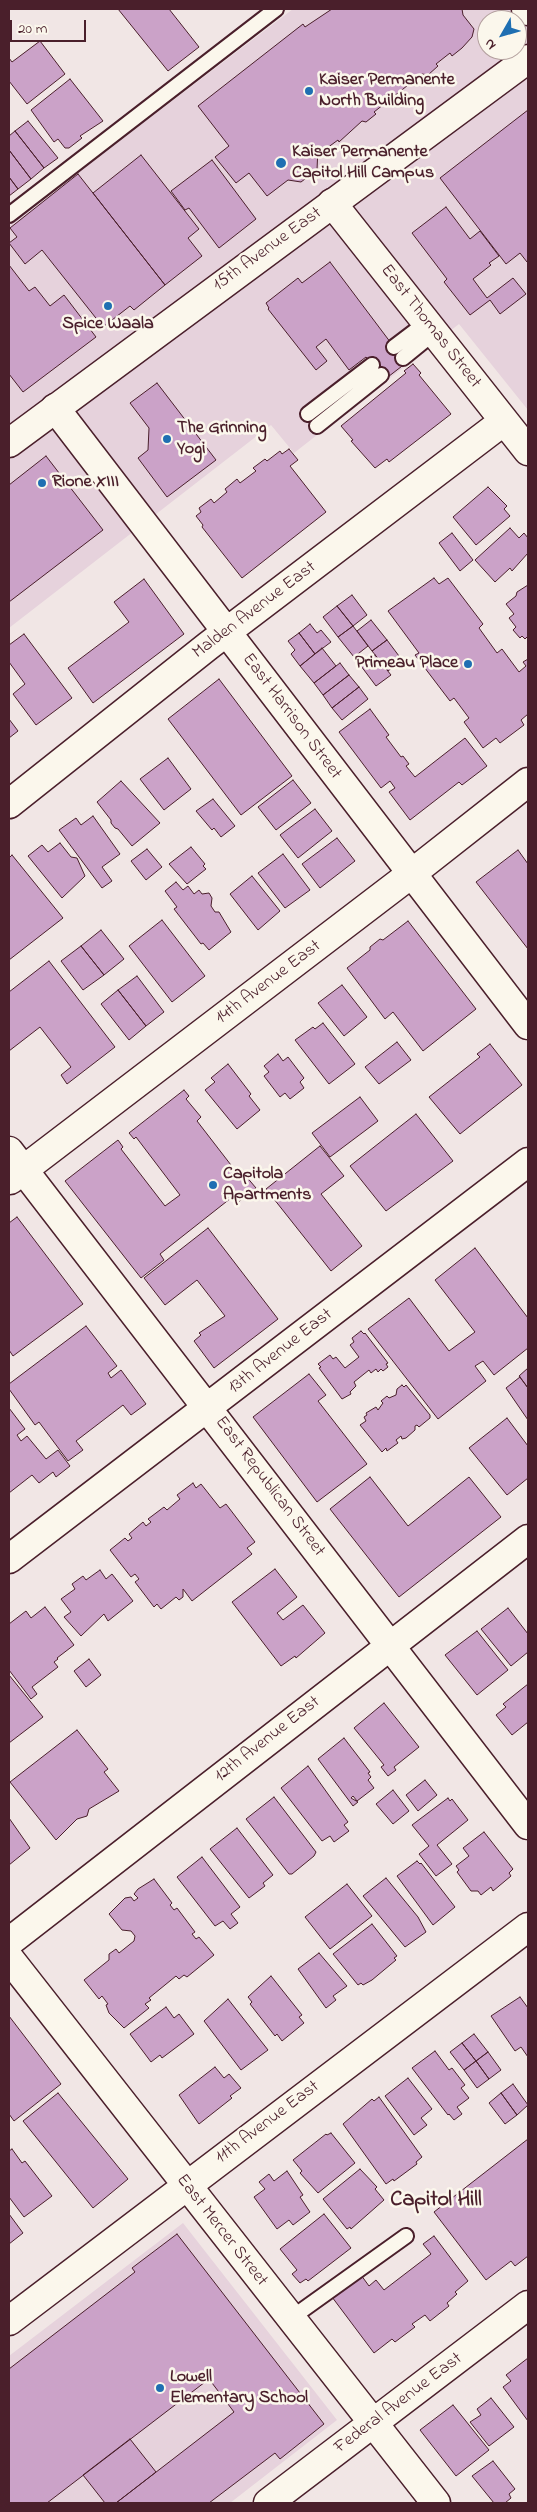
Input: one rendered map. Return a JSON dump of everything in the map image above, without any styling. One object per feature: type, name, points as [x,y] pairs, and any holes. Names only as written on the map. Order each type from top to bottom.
[{"type":"street","name":"15th Avenue East","points":[[9,443],[528,59]]},
{"type":"street","name":"East Thomas Street","points":[[332,203],[528,451]]},
{"type":"street","name":"East Harrison Street","points":[[55,408],[528,1025]]},
{"type":"street","name":"Malden Avenue East","points":[[9,804],[227,632],[504,421]]},
{"type":"street","name":"14th Avenue East","points":[[14,1167],[412,874],[528,782]]},
{"type":"street","name":"13th Avenue East","points":[[9,1559],[528,1162]]},
{"type":"street","name":"East Republican Street","points":[[14,1167],[208,1408],[528,1824]]},
{"type":"street","name":"12th Avenue East","points":[[9,1942],[389,1645],[528,1539]]},
{"type":"street","name":"11th Avenue East","points":[[9,2321],[528,1926]]},
{"type":"street","name":"East Mercer Street","points":[[9,1958],[290,2320],[436,2503]]},
{"type":"street","name":"Federal Avenue East","points":[[268,2503],[373,2425],[528,2305]]},
{"type":"lane","points":[[9,215],[276,9]]},
{"type":"lane","points":[[398,353],[431,327]]},
{"type":"lane","points":[[308,414],[377,370],[317,426]]},
{"type":"lane","points":[[290,2320],[406,2236]]},
{"type":"shaded area","points":[[293,9],[528,9],[528,410],[459,324],[294,453],[271,425],[9,628],[9,225]]},
{"type":"shaded area","name":"Lowell Elementary School","points":[[183,2223],[337,2420],[230,2503],[9,2503],[9,2356]]},
{"type":"building","points":[[118,9],[169,9],[199,47],[168,71]]},
{"type":"building","name":"Kaiser Permanente Capitol Hill Campus","points":[[332,9],[462,9],[463,15],[474,29],[472,37],[462,48],[452,56],[450,53],[436,64],[438,66],[428,75],[422,74],[374,112],[376,114],[366,122],[362,121],[339,142],[338,140],[327,148],[318,147],[317,170],[301,182],[288,180],[267,196],[249,173],[236,183],[215,157],[229,146],[198,106],[303,24],[305,27]]},
{"type":"building","points":[[40,41],[65,74],[27,104],[9,81],[9,58],[12,62]]},
{"type":"building","points":[[70,79],[103,121],[80,136],[82,138],[69,148],[65,148],[58,139],[54,142],[31,110]]},
{"type":"building","points":[[528,110],[528,260],[527,262],[520,253],[506,264],[440,178]]},
{"type":"building","points":[[28,121],[58,158],[44,168],[15,131]]},
{"type":"building","points":[[15,131],[44,168],[31,179],[9,150],[9,136]]},
{"type":"building","points":[[9,150],[31,179],[18,189],[9,177]]},
{"type":"building","points":[[141,155],[199,229],[188,238],[202,256],[165,285],[93,193]]},
{"type":"building","points":[[212,160],[256,219],[219,248],[189,208],[185,210],[171,191]]},
{"type":"building","points":[[78,174],[165,285],[134,310],[130,306],[103,327],[42,250],[25,264],[9,243],[17,237],[10,228]]},
{"type":"building","points":[[9,177],[18,189],[9,196]]},
{"type":"building","points":[[446,207],[470,239],[480,231],[499,256],[473,279],[487,298],[513,278],[526,294],[500,314],[490,300],[470,315],[444,282],[447,279],[412,233]]},
{"type":"building","points":[[330,262],[406,363],[384,380],[366,357],[349,370],[326,339],[316,347],[327,361],[316,370],[268,309],[266,303],[298,278],[302,283]]},
{"type":"building","points":[[9,265],[29,291],[35,287],[50,306],[64,295],[96,337],[23,392],[9,374]]},
{"type":"building","points":[[413,364],[421,373],[419,375],[451,414],[389,462],[387,459],[375,468],[351,441],[353,440],[341,426],[406,373],[404,371]]},
{"type":"building","points":[[157,383],[216,460],[167,497],[138,458],[148,450],[149,428],[130,403]]},
{"type":"building","points":[[289,449],[298,460],[290,466],[326,512],[242,578],[202,527],[203,525],[196,516],[201,512],[199,508],[211,499],[214,503],[227,492],[225,489],[237,479],[240,483],[256,471],[253,468],[265,459],[267,461],[280,451],[282,454]]},
{"type":"building","points":[[46,456],[103,530],[9,602],[9,485]]},
{"type":"building","points":[[488,487],[507,506],[504,509],[510,516],[476,545],[453,517]]},
{"type":"building","points":[[510,528],[519,538],[524,533],[528,538],[528,553],[512,571],[510,568],[495,582],[475,560]]},
{"type":"building","points":[[452,533],[473,560],[460,571],[439,543]]},
{"type":"building","name":"Primeau Place","points":[[434,578],[439,584],[448,578],[483,624],[479,628],[497,653],[502,649],[519,672],[526,666],[523,662],[528,659],[528,714],[521,720],[524,725],[500,743],[496,738],[483,748],[464,722],[469,718],[454,698],[450,701],[415,655],[419,653],[388,611]]},
{"type":"building","points":[[144,579],[184,634],[93,703],[68,668],[129,622],[114,602]]},
{"type":"building","points":[[528,585],[528,636],[525,639],[522,636],[520,638],[513,630],[516,627],[509,618],[514,614],[506,604],[516,596],[517,592]]},
{"type":"building","points":[[352,595],[367,615],[353,626],[337,606]]},
{"type":"building","points":[[337,606],[353,626],[338,637],[323,617]]},
{"type":"building","points":[[371,620],[387,640],[372,651],[357,631]]},
{"type":"building","points":[[310,624],[317,633],[321,630],[331,642],[315,654],[299,633]]},
{"type":"building","points":[[353,626],[368,646],[354,657],[338,637]]},
{"type":"building","points":[[299,633],[315,654],[300,666],[291,654],[295,650],[288,641]]},
{"type":"building","points":[[24,634],[72,698],[36,725],[13,694],[25,684],[9,662],[9,645]]},
{"type":"building","points":[[387,640],[402,660],[388,671],[372,651]]},
{"type":"building","points":[[322,648],[336,666],[314,683],[300,666]]},
{"type":"building","points":[[375,655],[391,675],[376,686],[361,666]]},
{"type":"building","points":[[340,663],[349,675],[323,695],[314,683]]},
{"type":"building","points":[[349,675],[359,687],[332,708],[323,695]]},
{"type":"building","points":[[219,679],[292,776],[241,815],[168,719]]},
{"type":"building","points":[[359,687],[368,699],[342,720],[332,708]]},
{"type":"building","points":[[370,709],[389,735],[386,737],[401,757],[403,756],[409,764],[406,766],[415,777],[465,738],[487,766],[462,785],[459,782],[410,820],[389,792],[395,788],[390,781],[381,788],[339,732]]},
{"type":"building","points":[[9,719],[18,731],[9,738]]},
{"type":"building","points":[[168,758],[191,789],[164,810],[140,779]]},
{"type":"building","points":[[293,780],[311,803],[276,830],[258,807]]},
{"type":"building","points":[[121,781],[160,823],[132,846],[111,823],[111,820],[97,802]]},
{"type":"building","points":[[213,799],[235,826],[221,837],[214,828],[212,830],[196,811]]},
{"type":"building","points":[[315,809],[332,831],[298,858],[280,835]]},
{"type":"building","points":[[93,816],[120,854],[102,867],[112,881],[102,888],[59,830],[76,818],[81,825]]},
{"type":"building","points":[[337,838],[355,861],[320,888],[302,864]]},
{"type":"building","points":[[60,843],[71,857],[77,858],[85,876],[62,898],[28,856],[42,845],[48,852]]},
{"type":"building","points":[[191,847],[205,864],[203,866],[206,869],[187,884],[169,864]]},
{"type":"building","points":[[147,849],[162,867],[146,880],[131,861]]},
{"type":"building","points":[[518,850],[528,864],[528,949],[476,882]]},
{"type":"building","points":[[283,854],[310,890],[285,908],[258,873]]},
{"type":"building","points":[[12,855],[63,918],[9,960],[9,858]]},
{"type":"building","points":[[252,876],[280,911],[258,930],[230,894]]},
{"type":"building","points":[[176,882],[183,890],[188,886],[194,894],[199,890],[202,894],[209,893],[212,898],[211,906],[215,912],[219,912],[231,932],[209,950],[203,943],[201,944],[174,909],[177,907],[165,891]]},
{"type":"building","points":[[162,920],[205,976],[172,1002],[129,946]]},
{"type":"building","points":[[408,921],[476,1009],[423,1051],[393,1012],[385,1019],[347,968],[370,950],[370,947],[380,939],[383,940]]},
{"type":"building","points":[[101,930],[124,959],[104,975],[81,946]]},
{"type":"building","points":[[81,946],[104,975],[83,990],[61,961]]},
{"type":"building","points":[[49,961],[115,1047],[67,1084],[61,1075],[71,1067],[40,1027],[9,1051],[9,992]]},
{"type":"building","points":[[137,976],[164,1012],[146,1026],[118,990]]},
{"type":"building","points":[[342,985],[367,1017],[344,1036],[318,1003]]},
{"type":"building","points":[[118,990],[146,1026],[129,1040],[101,1004]]},
{"type":"building","points":[[323,1023],[355,1064],[329,1084],[295,1040],[313,1027],[315,1029]]},
{"type":"building","points":[[397,1042],[411,1060],[379,1084],[365,1067]]},
{"type":"building","points":[[490,1044],[522,1085],[460,1134],[429,1097],[480,1057],[477,1054]]},
{"type":"building","points":[[278,1054],[283,1061],[288,1057],[304,1078],[300,1082],[304,1088],[290,1099],[285,1093],[280,1097],[264,1076],[269,1072],[264,1066]]},
{"type":"building","points":[[228,1064],[251,1094],[249,1096],[260,1110],[237,1129],[205,1090],[215,1082],[211,1078]]},
{"type":"building","name":"Capitola Apartments","points":[[184,1090],[189,1096],[186,1099],[201,1117],[197,1121],[241,1178],[245,1175],[256,1188],[236,1204],[231,1198],[160,1254],[164,1260],[141,1278],[65,1181],[118,1140],[123,1147],[121,1149],[165,1206],[180,1195],[136,1137],[134,1139],[129,1133]]},
{"type":"building","points":[[360,1097],[378,1121],[330,1157],[312,1133]]},
{"type":"building","points":[[416,1114],[453,1161],[386,1211],[350,1166]]},
{"type":"building","points":[[320,1146],[344,1176],[321,1194],[362,1246],[331,1271],[266,1189]]},
{"type":"building","points":[[17,1217],[83,1304],[13,1356],[9,1350],[9,1223]]},
{"type":"building","points":[[208,1228],[278,1319],[214,1368],[194,1341],[201,1335],[199,1333],[225,1316],[197,1280],[165,1305],[144,1278]]},
{"type":"building","points":[[475,1248],[528,1318],[528,1348],[494,1375],[483,1361],[475,1366],[486,1381],[438,1419],[368,1329],[409,1298],[449,1351],[475,1332],[435,1280]]},
{"type":"building","points":[[86,1326],[117,1366],[108,1373],[111,1378],[121,1370],[146,1404],[131,1415],[123,1405],[76,1441],[83,1450],[68,1461],[39,1422],[35,1425],[9,1389],[9,1384]]},
{"type":"building","points":[[361,1331],[365,1333],[388,1363],[386,1364],[388,1367],[378,1372],[376,1369],[371,1373],[369,1370],[354,1382],[356,1386],[350,1392],[351,1394],[342,1399],[318,1364],[330,1355],[333,1359],[336,1357],[345,1368],[359,1357],[350,1345],[354,1342],[352,1338]]},
{"type":"building","points":[[528,1368],[528,1388],[519,1376]]},
{"type":"building","points":[[309,1374],[326,1395],[318,1401],[367,1464],[317,1502],[253,1417]]},
{"type":"building","points":[[520,1377],[528,1388],[528,1420],[506,1388]]},
{"type":"building","points":[[402,1385],[404,1387],[406,1385],[430,1415],[430,1418],[419,1427],[415,1426],[415,1430],[406,1438],[402,1439],[401,1436],[396,1440],[398,1443],[387,1451],[386,1448],[382,1452],[360,1425],[366,1421],[364,1417],[367,1415],[366,1413],[376,1407],[378,1410],[383,1403],[381,1401],[387,1396],[389,1398],[396,1395],[397,1389]]},
{"type":"building","points":[[9,1408],[25,1429],[17,1435],[21,1441],[27,1436],[46,1459],[58,1450],[70,1466],[56,1477],[53,1472],[39,1483],[32,1475],[9,1493]]},
{"type":"building","points":[[507,1418],[528,1446],[528,1478],[507,1495],[469,1448]]},
{"type":"building","points":[[370,1477],[408,1526],[469,1477],[501,1517],[399,1597],[330,1509]]},
{"type":"building","points":[[193,1483],[196,1488],[201,1484],[220,1508],[226,1504],[255,1542],[247,1548],[252,1554],[192,1601],[183,1589],[183,1597],[179,1600],[176,1597],[161,1609],[157,1604],[154,1607],[135,1582],[139,1579],[135,1574],[131,1577],[110,1550],[125,1538],[128,1541],[132,1538],[129,1534],[143,1522],[146,1526],[151,1522],[148,1519],[164,1507],[167,1510],[180,1499],[177,1495]]},
{"type":"building","points":[[275,1569],[297,1597],[277,1613],[283,1620],[303,1605],[325,1633],[296,1658],[295,1656],[281,1666],[232,1602]]},
{"type":"building","points":[[100,1570],[106,1579],[112,1574],[133,1601],[108,1621],[104,1614],[81,1636],[64,1617],[71,1612],[61,1599],[75,1589],[72,1584],[83,1576],[86,1580]]},
{"type":"building","points":[[45,1607],[74,1645],[54,1662],[58,1667],[32,1687],[37,1694],[31,1699],[9,1670],[9,1624],[26,1611],[31,1618]]},
{"type":"building","points":[[508,1608],[528,1634],[528,1652],[511,1666],[481,1629]]},
{"type":"building","points":[[477,1631],[508,1670],[477,1695],[445,1655]]},
{"type":"building","points":[[89,1659],[101,1675],[86,1687],[74,1671]]},
{"type":"building","points":[[9,1675],[43,1717],[9,1743]]},
{"type":"building","points":[[528,1684],[528,1722],[512,1735],[496,1715],[506,1707],[503,1704]]},
{"type":"building","points":[[384,1703],[419,1747],[394,1767],[396,1770],[388,1776],[381,1767],[384,1765],[354,1728]]},
{"type":"building","points":[[77,1730],[108,1769],[104,1772],[119,1791],[89,1809],[87,1816],[77,1819],[56,1840],[10,1782]]},
{"type":"building","points":[[344,1738],[370,1772],[368,1773],[371,1777],[368,1780],[374,1788],[357,1801],[353,1796],[351,1798],[358,1802],[353,1806],[318,1759]]},
{"type":"building","points":[[308,1766],[348,1822],[344,1825],[349,1831],[334,1842],[330,1836],[322,1841],[281,1788]]},
{"type":"building","points":[[425,1780],[437,1795],[418,1811],[406,1795]]},
{"type":"building","points":[[393,1790],[409,1811],[393,1824],[376,1804]]},
{"type":"building","points":[[274,1797],[316,1852],[314,1856],[292,1874],[289,1874],[246,1819]]},
{"type":"building","points":[[448,1798],[450,1801],[452,1799],[468,1820],[437,1845],[452,1864],[436,1876],[419,1854],[429,1846],[412,1825]]},
{"type":"building","points":[[9,1818],[30,1848],[9,1865]]},
{"type":"building","points":[[237,1828],[273,1875],[263,1883],[265,1886],[249,1898],[210,1849]]},
{"type":"building","points":[[484,1832],[513,1869],[509,1873],[511,1876],[493,1891],[491,1887],[481,1895],[478,1891],[471,1891],[457,1872],[459,1870],[456,1866],[469,1856],[463,1848]]},
{"type":"building","points":[[202,1857],[240,1907],[231,1914],[238,1923],[230,1929],[223,1921],[215,1926],[177,1877]]},
{"type":"building","points":[[417,1861],[421,1863],[455,1907],[433,1925],[397,1876]]},
{"type":"building","points":[[386,1878],[418,1917],[426,1932],[405,1947],[363,1896]]},
{"type":"building","points":[[154,1879],[172,1903],[170,1905],[174,1910],[177,1908],[195,1932],[192,1934],[196,1939],[199,1937],[214,1955],[187,1977],[184,1975],[179,1979],[176,1976],[149,1998],[151,2000],[145,2004],[149,2008],[124,2028],[109,2013],[106,2005],[108,2004],[102,1996],[99,1999],[84,1980],[109,1960],[109,1954],[116,1949],[119,1953],[134,1941],[135,1936],[131,1931],[122,1930],[109,1914],[125,1898],[131,1897],[134,1901],[138,1898],[134,1894],[138,1889]]},
{"type":"building","points":[[347,1884],[372,1916],[330,1949],[305,1917]]},
{"type":"building","points":[[372,1924],[397,1956],[394,1958],[396,1960],[372,1980],[363,1985],[361,1983],[358,1985],[333,1954]]},
{"type":"building","points":[[319,1953],[347,1986],[333,1996],[336,2000],[326,2008],[298,1969]]},
{"type":"building","points":[[271,1976],[302,2015],[299,2017],[304,2023],[282,2041],[277,2034],[275,2036],[250,2004],[252,2002],[248,1997]]},
{"type":"building","points":[[520,1997],[528,2008],[528,2057],[521,2047],[515,2051],[491,2016]]},
{"type":"building","points":[[228,1999],[268,2050],[241,2070],[204,2021]]},
{"type":"building","points":[[166,2007],[174,2018],[179,2014],[194,2034],[162,2058],[160,2055],[151,2062],[130,2034]]},
{"type":"building","points":[[9,2016],[61,2084],[14,2121],[9,2114]]},
{"type":"building","points":[[474,2034],[488,2052],[476,2061],[462,2043]]},
{"type":"building","points":[[462,2043],[476,2061],[464,2070],[450,2052]]},
{"type":"building","points":[[435,2051],[449,2070],[452,2068],[465,2085],[461,2088],[469,2098],[457,2107],[462,2114],[454,2120],[448,2115],[412,2068]]},
{"type":"building","points":[[488,2052],[501,2070],[489,2079],[476,2061]]},
{"type":"building","points":[[476,2061],[489,2079],[477,2088],[464,2070]]},
{"type":"building","points":[[215,2067],[224,2078],[229,2074],[241,2088],[230,2096],[232,2098],[199,2124],[179,2095]]},
{"type":"building","points":[[408,2078],[432,2109],[421,2118],[427,2125],[414,2135],[385,2096]]},
{"type":"building","points":[[513,2084],[528,2105],[517,2115],[501,2093]]},
{"type":"building","points":[[58,2093],[128,2179],[93,2208],[23,2121]]},
{"type":"building","points":[[501,2093],[517,2115],[505,2124],[489,2103]]},
{"type":"building","points":[[379,2097],[422,2157],[416,2162],[417,2164],[394,2181],[393,2179],[386,2184],[343,2124],[372,2099],[374,2101]]},
{"type":"building","points":[[331,2133],[355,2163],[318,2193],[300,2173],[302,2171],[293,2160],[326,2134]]},
{"type":"building","points":[[528,2139],[528,2256],[515,2266],[511,2261],[486,2280],[434,2212]]},
{"type":"building","points":[[12,2149],[22,2163],[25,2161],[52,2196],[24,2217],[9,2197],[9,2151]]},
{"type":"building","points":[[360,2169],[377,2187],[375,2189],[384,2200],[351,2229],[350,2227],[347,2229],[323,2199]]},
{"type":"building","points":[[287,2171],[303,2195],[300,2197],[310,2212],[293,2225],[289,2220],[277,2229],[254,2197],[265,2189],[259,2182],[269,2174],[274,2181]]},
{"type":"building","points":[[9,2214],[23,2233],[9,2244]]},
{"type":"building","points":[[324,2214],[351,2248],[308,2281],[306,2279],[300,2283],[292,2274],[297,2270],[280,2249]]},
{"type":"building","name":"Lowell Elementary School","points":[[177,2234],[324,2424],[280,2459],[275,2453],[209,2503],[116,2503],[234,2412],[209,2379],[47,2503],[9,2503],[9,2369],[135,2272],[132,2268]]},
{"type":"building","points":[[434,2236],[468,2281],[455,2292],[457,2294],[447,2303],[449,2306],[430,2321],[425,2315],[412,2324],[415,2327],[395,2342],[392,2339],[374,2353],[332,2297],[361,2275],[369,2286],[376,2280],[384,2290],[431,2254],[423,2244]]},
{"type":"building","points":[[528,2358],[528,2421],[503,2387],[511,2381],[506,2375]]},
{"type":"building","points":[[491,2398],[514,2427],[489,2446],[470,2422],[481,2415],[477,2409]]},
{"type":"building","points":[[453,2405],[489,2450],[456,2476],[420,2430]]},
{"type":"building","points":[[130,2439],[156,2472],[116,2503],[105,2503],[83,2475]]},
{"type":"building","points":[[493,2461],[515,2489],[509,2494],[511,2498],[505,2503],[494,2503],[472,2476]]},
{"type":"place","name":"Kaiser Permanente North Building","points":[[309,91]]},
{"type":"place","name":"Kaiser Permanente Capitol Hill Campus","points":[[281,163]]},
{"type":"place","name":"Spice Waala","points":[[108,306]]},
{"type":"place","name":"The Grinning Yogi","points":[[167,439]]},
{"type":"place","name":"Rione XIII","points":[[42,483]]},
{"type":"place","name":"Primeau Place","points":[[468,664]]},
{"type":"place","name":"Capitola Apartments","points":[[213,1185]]},
{"type":"place","name":"Lowell Elementary School","points":[[160,2388]]},
{"type":"district","name":"Capitol Hill","points":[[436,2201]]}]
